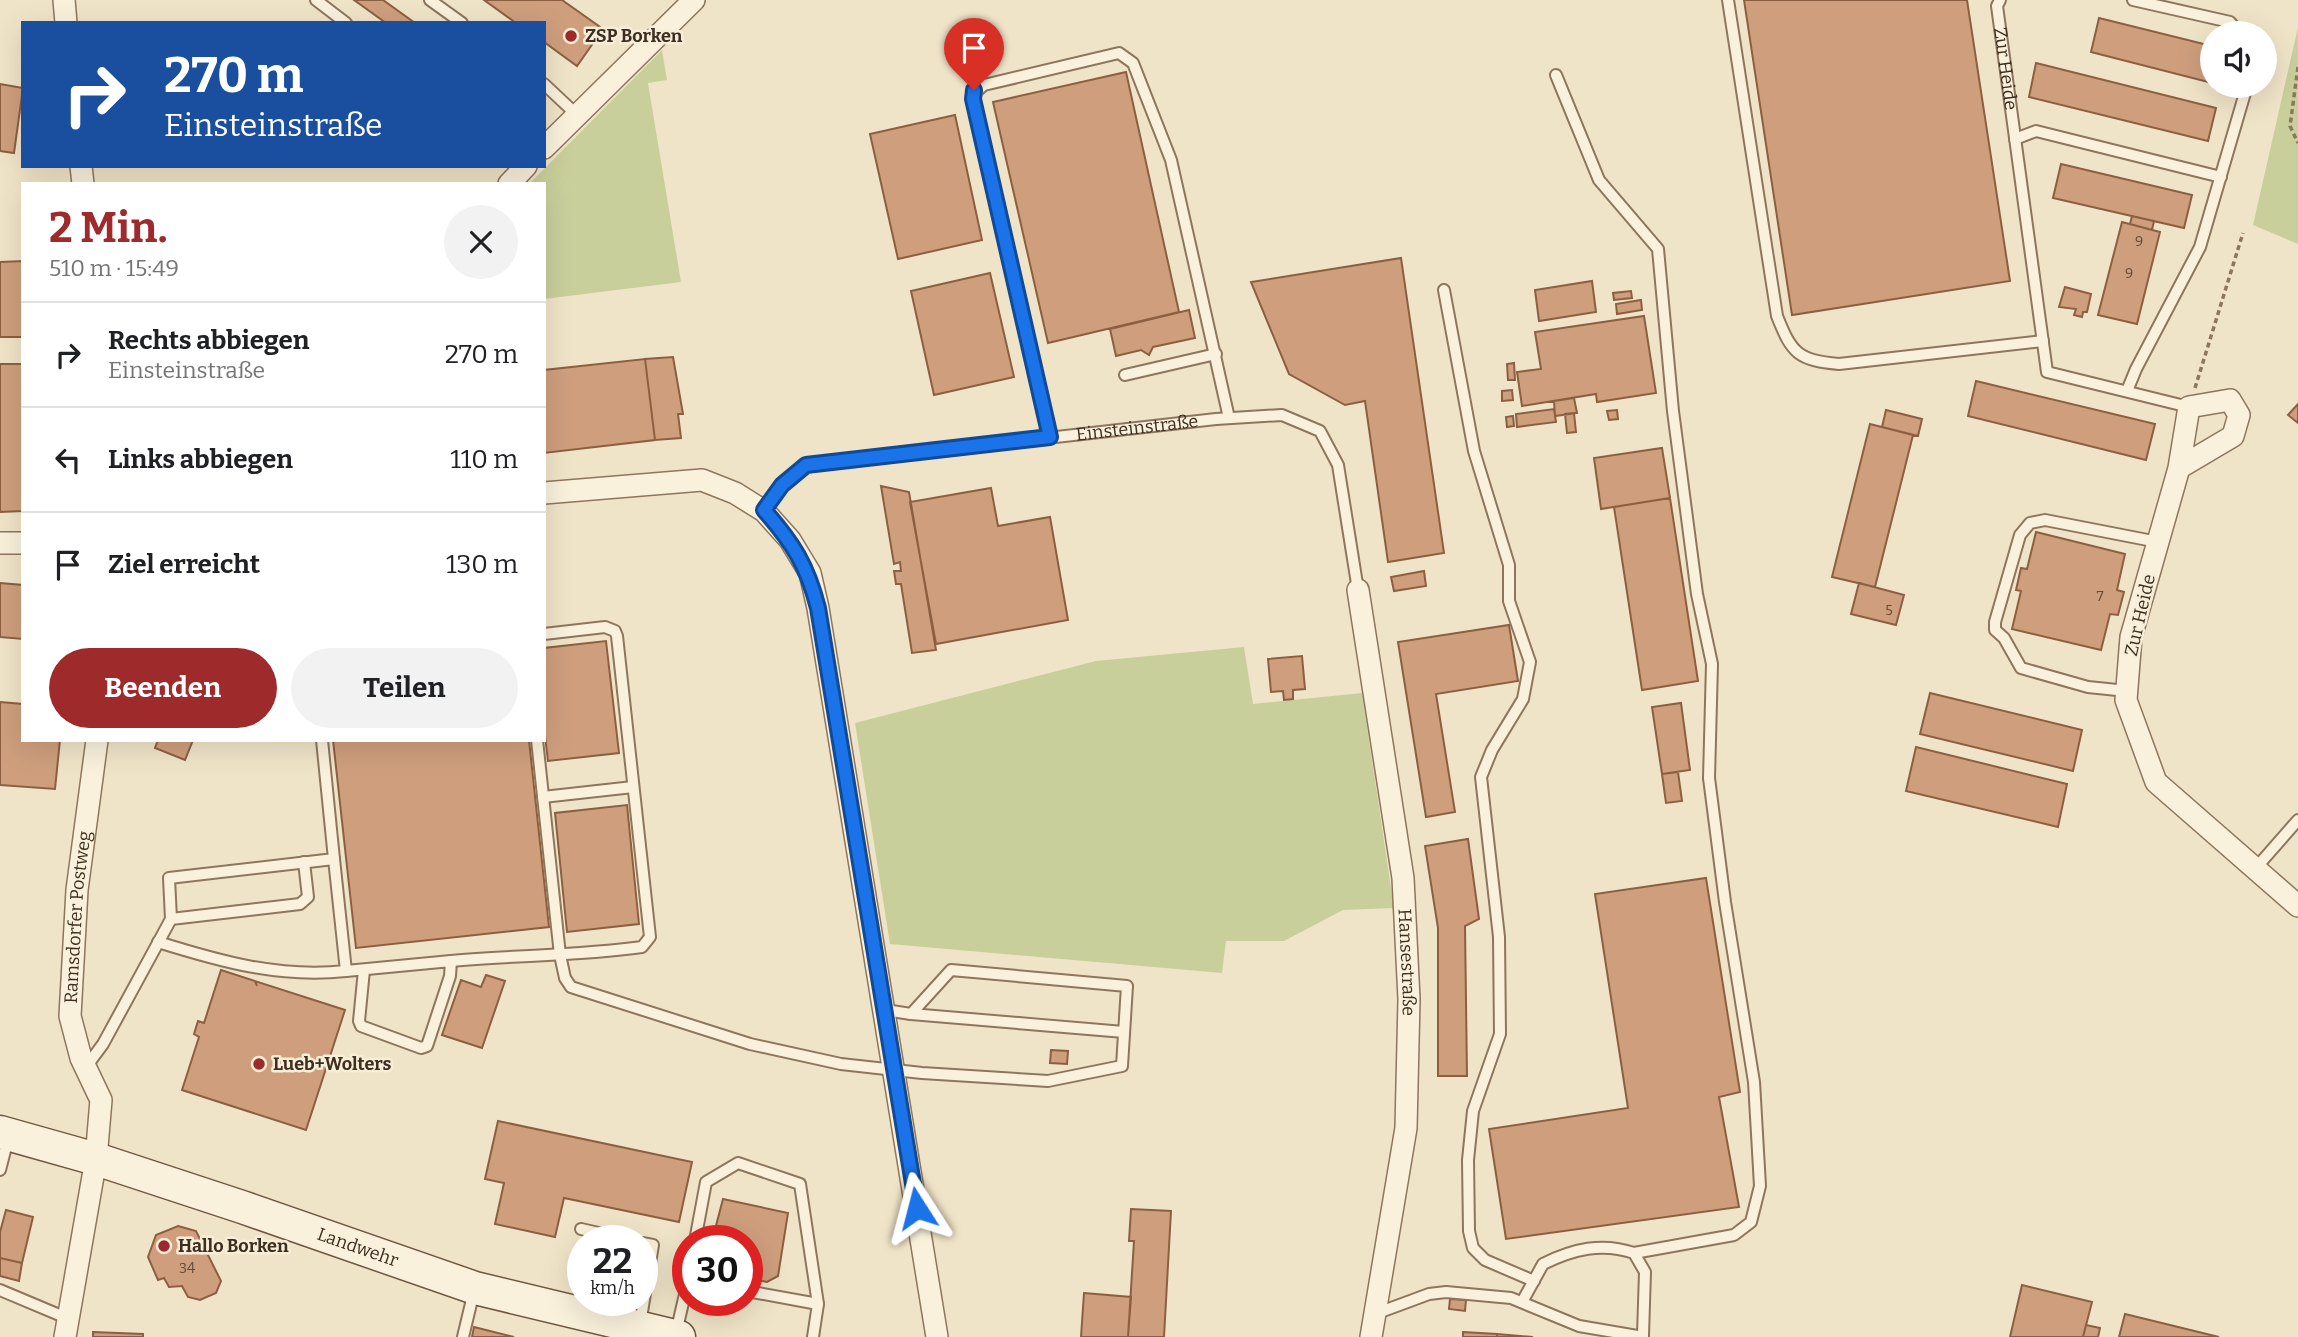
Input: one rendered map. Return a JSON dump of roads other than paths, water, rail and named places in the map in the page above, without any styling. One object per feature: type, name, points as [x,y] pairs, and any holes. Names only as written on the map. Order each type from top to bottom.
[{"type":"main road","name":"Landwehr","points":[[4,1133],[96,1159],[475,1288],[638,1333],[677,1337]]},
{"type":"street","points":[[64,0],[66,21]]},
{"type":"street","points":[[546,146],[694,0]]},
{"type":"street","name":"Zur Heide","points":[[2179,468],[2233,436],[2239,415],[2230,400],[2189,407],[2179,468],[2131,638],[2126,700],[2156,782],[2298,906]]},
{"type":"street","points":[[546,493],[702,480],[735,493],[764,510],[790,540],[810,573],[885,1010],[937,1337]]},
{"type":"street","points":[[0,543],[21,542]]},
{"type":"street","name":"Hansestraße","points":[[1358,590],[1403,878],[1409,999],[1406,1128],[1371,1337]]},
{"type":"street","name":"Ramsdorfer Postweg","points":[[67,1328],[96,1159],[101,1100],[86,1067],[70,1016],[76,890],[97,742]]},
{"type":"lane","points":[[316,0],[343,21]]},
{"type":"lane","points":[[430,0],[459,21]]},
{"type":"lane","points":[[1728,0],[1777,316],[1789,346],[1809,361],[1839,365],[2043,341]]},
{"type":"lane","name":"Zur Heide","points":[[2000,0],[1997,6],[2047,372],[2189,407]]},
{"type":"lane","points":[[2133,0],[2226,21]]},
{"type":"lane","points":[[1050,437],[973,99],[974,90],[1119,53],[1129,58],[1171,160],[1229,418]]},
{"type":"lane","points":[[1522,1301],[1543,1264],[1583,1250],[1612,1246],[1634,1254],[1734,1235],[1751,1222],[1760,1186],[1756,1108],[1709,778],[1712,664],[1697,594],[1675,424],[1658,249],[1599,180],[1556,75]]},
{"type":"lane","points":[[546,86],[577,115]]},
{"type":"lane","points":[[2127,391],[2200,247],[2243,98]]},
{"type":"lane","name":"Zur Heide","points":[[2015,139],[2036,131],[2221,177]]},
{"type":"lane","points":[[1444,290],[1474,451],[1509,565],[1509,601],[1531,662],[1523,699],[1492,750],[1481,777],[1499,937],[1500,1034],[1473,1111],[1468,1160],[1469,1231],[1473,1248],[1485,1260],[1534,1281]]},
{"type":"lane","points":[[1125,375],[1216,355]]},
{"type":"lane","name":"Einsteinstraße","points":[[764,510],[782,485],[806,465],[1229,418],[1282,415],[1320,431],[1338,465],[1358,590]]},
{"type":"lane","points":[[2127,691],[2088,687],[2021,668],[2004,638],[1995,630],[1995,622],[2020,535],[2030,523],[2045,520],[2158,542]]},
{"type":"lane","points":[[158,942],[220,961],[305,975],[450,961],[560,955],[642,947],[648,943],[650,937],[615,631],[604,627],[546,634]]},
{"type":"lane","points":[[322,742],[346,971]]},
{"type":"lane","points":[[537,742],[560,955],[565,978],[571,988],[582,993],[664,1015],[750,1044],[841,1064],[894,1071],[1048,1081],[1122,1066],[1127,986],[951,970],[911,1014]]},
{"type":"lane","points":[[543,797],[633,787]]},
{"type":"lane","points":[[2255,869],[2298,820]]},
{"type":"lane","points":[[86,1067],[103,1044],[171,919],[169,878],[334,859]]},
{"type":"lane","points":[[171,919],[300,905],[308,897],[304,862]]},
{"type":"lane","points":[[363,970],[359,1021],[361,1026],[421,1048],[430,1042],[450,976],[450,961]]},
{"type":"lane","points":[[885,1010],[1125,1032]]},
{"type":"lane","points":[[0,1170],[4,1133]]},
{"type":"lane","points":[[698,1225],[706,1182],[738,1163],[800,1184],[818,1304],[813,1337]]},
{"type":"lane","points":[[1375,1314],[1429,1294],[1446,1292],[1522,1301],[1579,1326],[1643,1336],[1645,1272],[1634,1254]]},
{"type":"lane","points":[[463,1337],[475,1288]]},
{"type":"lane","points":[[0,1290],[67,1328]]},
{"type":"lane","points":[[763,1295],[818,1304]]},
{"type":"lane","points":[[677,1337],[681,1316]]},
{"type":"place","name":"ZSP Borken","points":[[571,36]]},
{"type":"place","name":"Lueb+Wolters","points":[[259,1064]]},
{"type":"place","name":"Hallo Borken","points":[[164,1246]]}]
